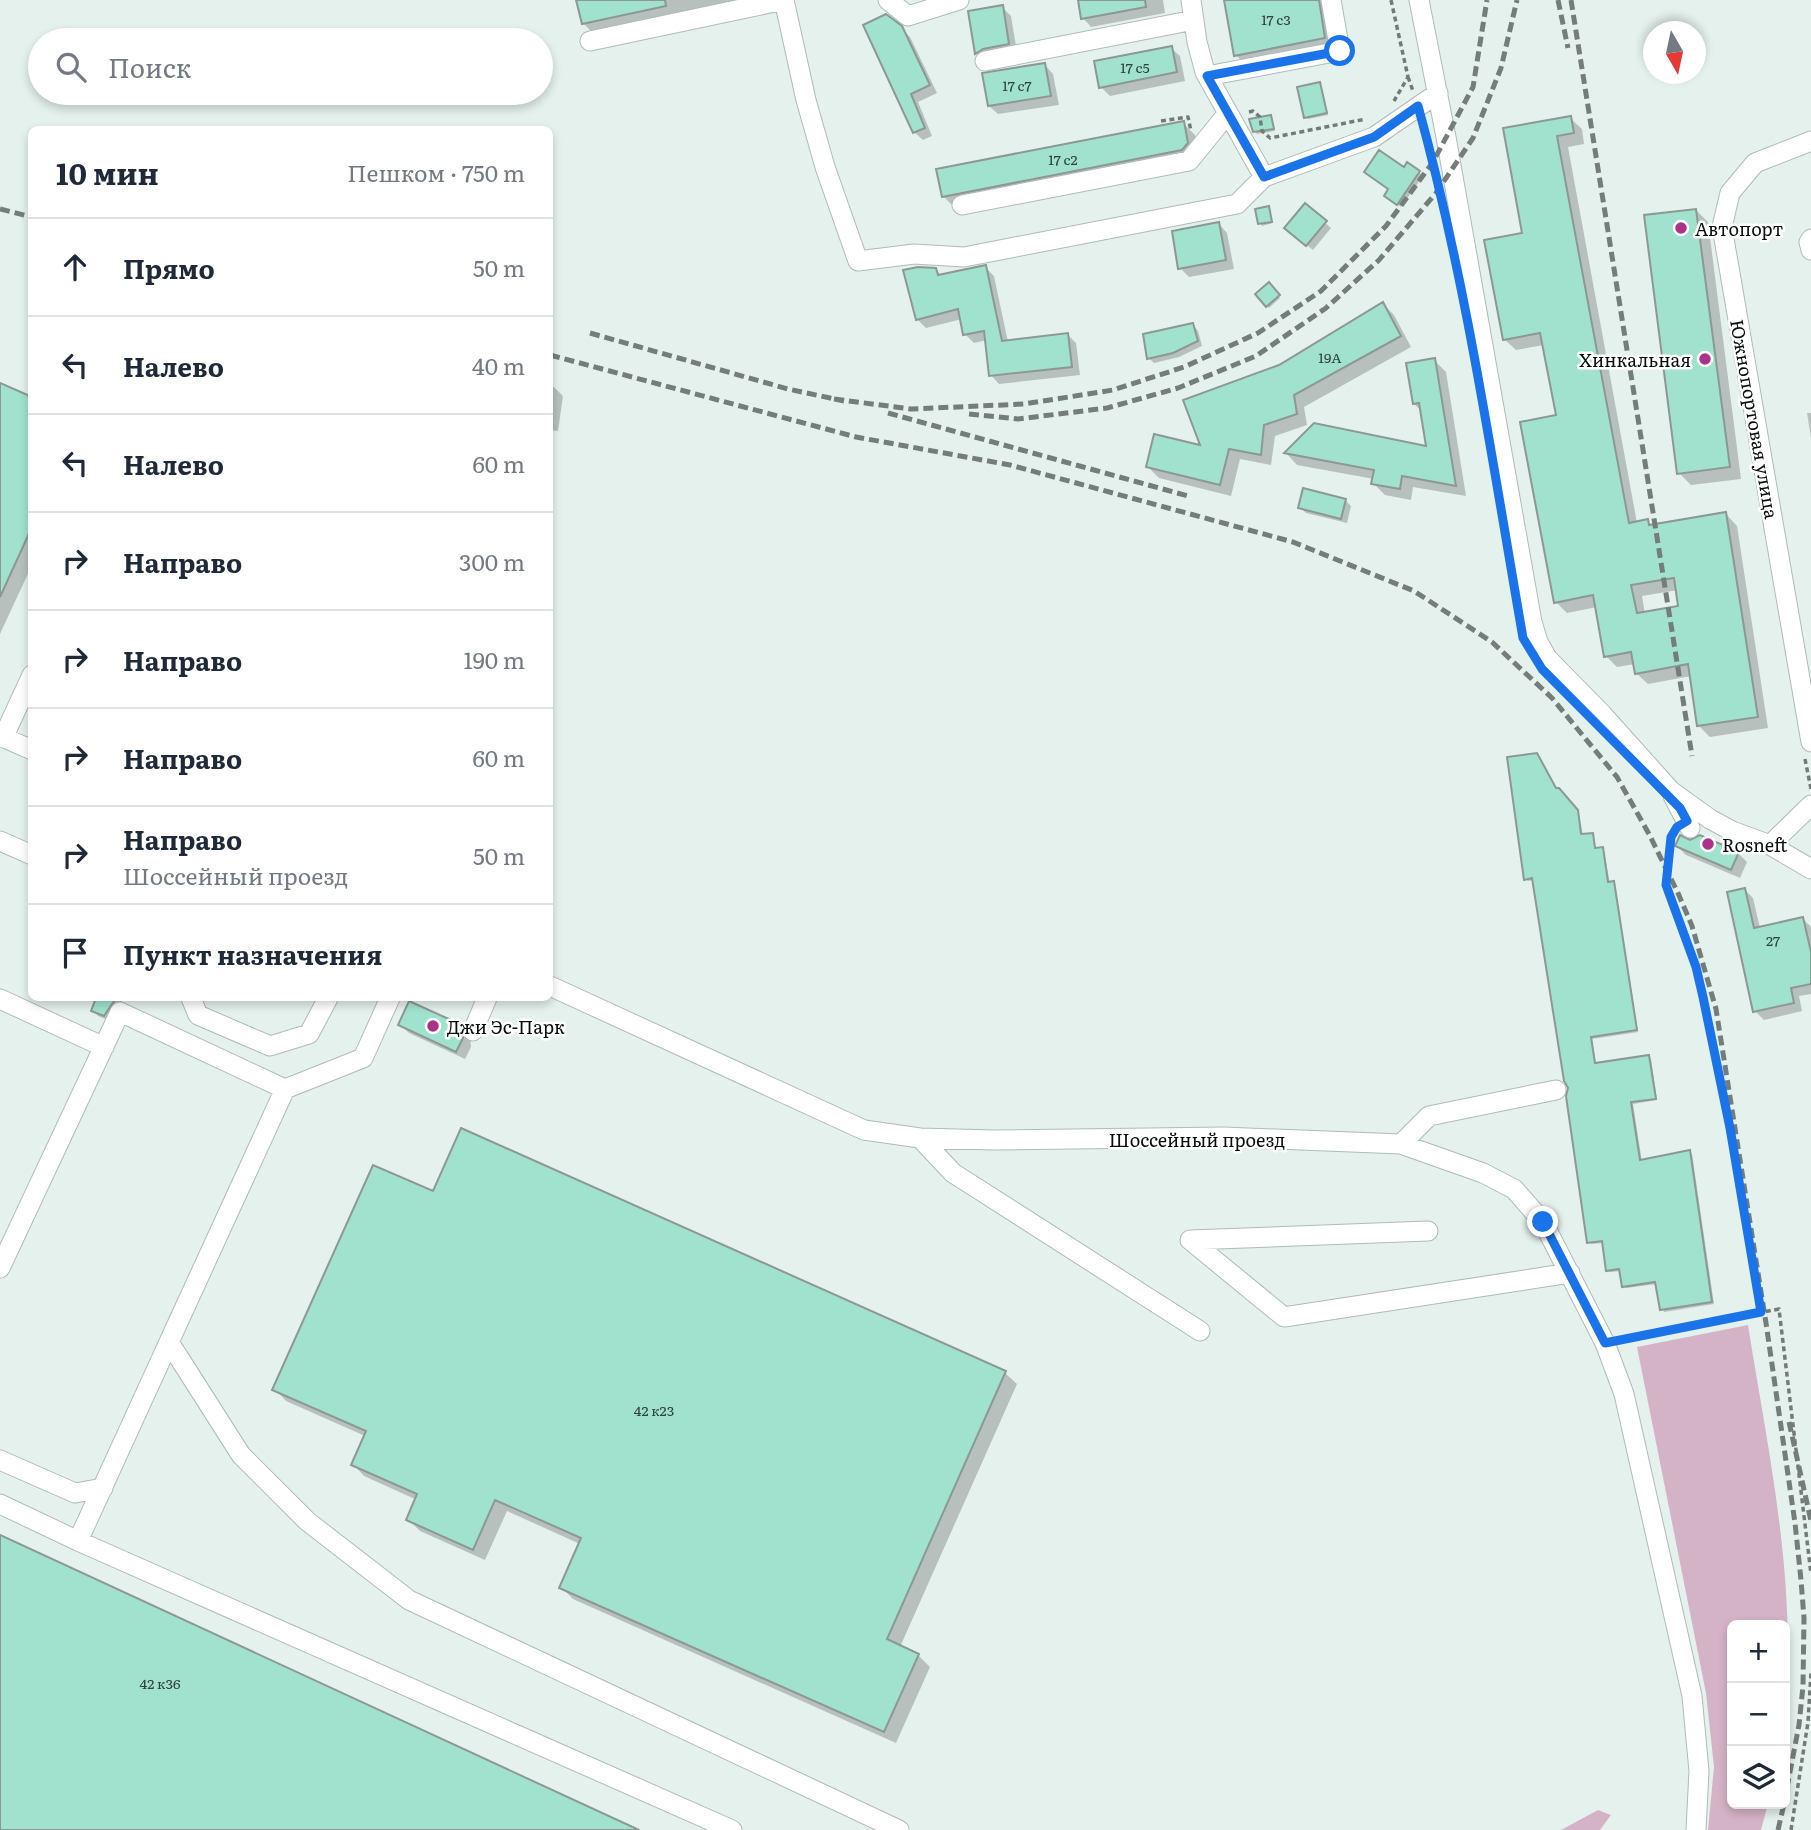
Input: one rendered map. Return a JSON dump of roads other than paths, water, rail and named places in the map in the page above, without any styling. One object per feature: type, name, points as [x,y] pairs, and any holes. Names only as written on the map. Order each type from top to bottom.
[{"type":"street","points":[[590,41],[784,0],[810,114],[858,261],[914,254],[964,257],[1237,204],[1264,177],[1374,137],[1438,93]]},
{"type":"street","points":[[888,0],[908,16],[959,0]]},
{"type":"street","points":[[1191,0],[1197,42],[1207,76],[1264,177]]},
{"type":"street","points":[[1207,76],[1340,51],[1332,0]]},
{"type":"street","points":[[1419,0],[1532,622],[1538,642],[1547,658],[1602,714],[1671,792],[1688,824]]},
{"type":"street","points":[[985,61],[1194,20]]},
{"type":"street","points":[[962,205],[1189,161],[1228,113]]},
{"type":"street","name":"Южнопортовая улица","points":[[1811,141],[1755,163],[1730,193],[1722,227],[1811,742]]},
{"type":"street","points":[[1811,239],[1811,250]]},
{"type":"street","points":[[28,683],[2,737],[28,748]]},
{"type":"street","points":[[1671,792],[1710,819],[1732,831],[1770,845],[1811,869]]},
{"type":"street","points":[[1770,845],[1811,806]]},
{"type":"street","points":[[0,841],[28,854]]},
{"type":"street","name":"Шоссейный проезд","points":[[553,987],[864,1130],[920,1139],[1224,1137],[1401,1144],[1483,1173],[1514,1189],[1543,1222],[1605,1343],[1625,1394],[1692,1696],[1699,1771],[1696,1830]]},
{"type":"street","points":[[0,999],[104,1046]]},
{"type":"street","points":[[192,1001],[198,1015],[270,1046],[309,1034],[326,1001]]},
{"type":"street","points":[[78,1541],[285,1088],[363,1058],[389,1001]]},
{"type":"street","points":[[473,1031],[486,1001]]},
{"type":"street","points":[[0,1268],[120,1012],[285,1088]]},
{"type":"street","points":[[1401,1144],[1429,1116],[1556,1090]]},
{"type":"street","points":[[920,1139],[953,1173],[1200,1331]]},
{"type":"street","points":[[1428,1231],[1191,1240],[1283,1317],[1570,1273]]},
{"type":"street","points":[[169,1342],[241,1455],[307,1521],[409,1600],[899,1830]]},
{"type":"street","points":[[0,1460],[75,1493],[103,1488]]},
{"type":"street","points":[[0,1504],[732,1830]]},
{"type":"railway","points":[[834,399],[911,409],[1024,404],[1113,390],[1184,367],[1258,333],[1321,291],[1386,226],[1433,162],[1473,87],[1487,0]]},
{"type":"railway","points":[[969,414],[1018,419],[1107,408],[1178,388],[1256,356],[1326,308],[1379,260],[1436,193],[1473,138],[1501,68],[1517,0]]},
{"type":"railway","points":[[1558,0],[1568,48]]},
{"type":"railway","points":[[1571,0],[1692,756]]},
{"type":"railway","points":[[0,209],[28,216]]},
{"type":"railway","points":[[590,333],[788,389],[844,401]]},
{"type":"railway","points":[[553,356],[856,437],[1010,465],[1293,542],[1414,591],[1492,642],[1552,698],[1617,777],[1649,834],[1692,926],[1716,1009],[1766,1323],[1801,1580],[1804,1618],[1803,1686],[1790,1772]]},
{"type":"railway","points":[[888,413],[1188,496]]},
{"type":"railway","points":[[1789,1422],[1811,1521]]},
{"type":"railway","points":[[1778,1830],[1783,1809]]},
{"type":"place","name":"Автопорт","points":[[1681,228]]},
{"type":"place","name":"Хинкальная","points":[[1705,359]]},
{"type":"place","name":"Rosneft","points":[[1708,844]]},
{"type":"place","name":"Джи Эс-Парк","points":[[433,1026]]}]
